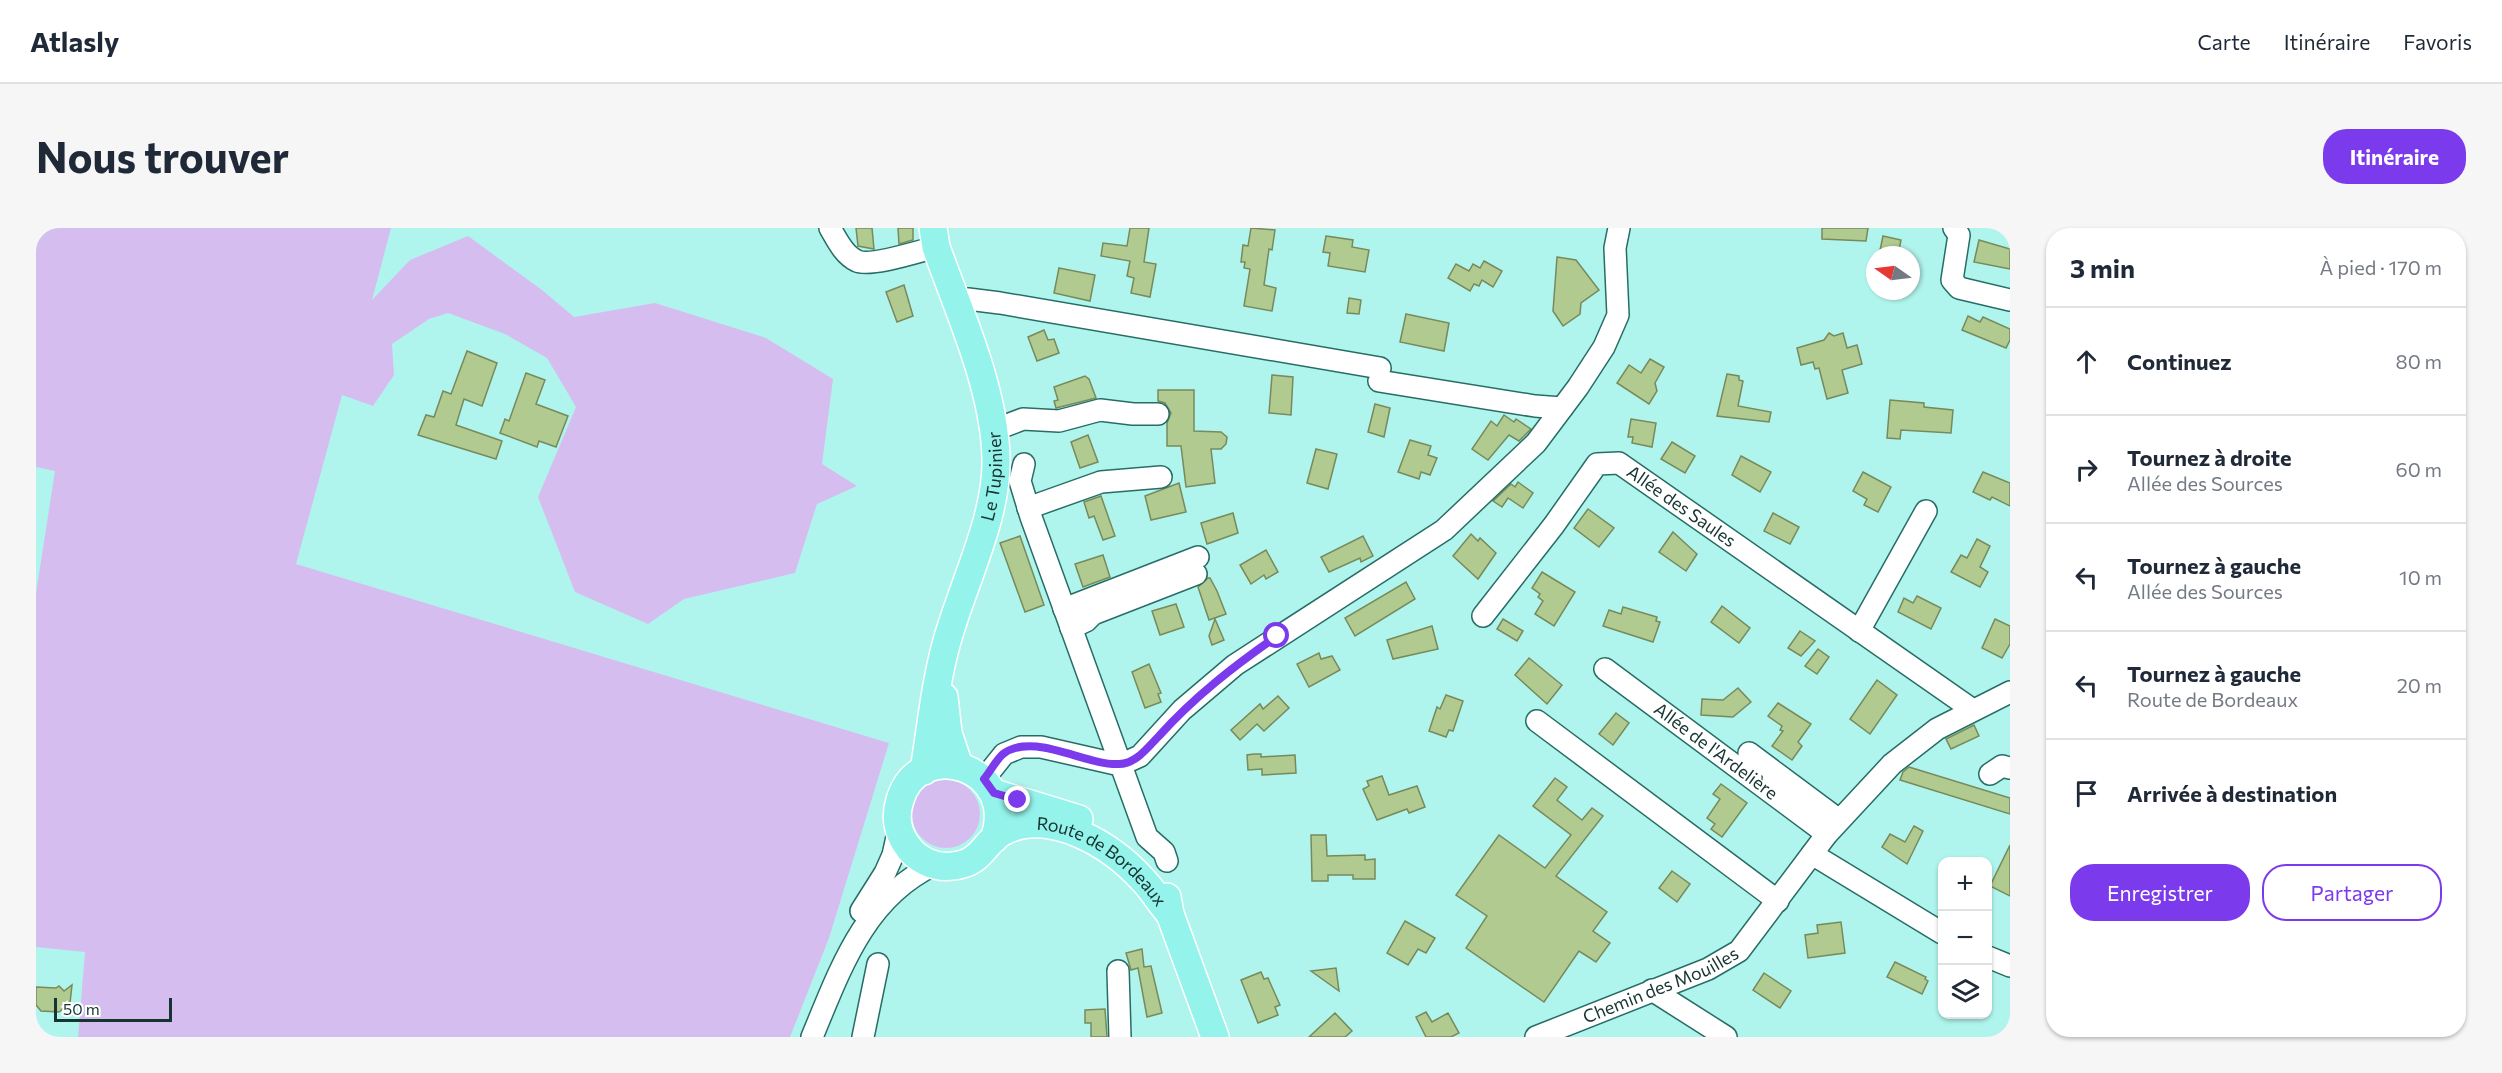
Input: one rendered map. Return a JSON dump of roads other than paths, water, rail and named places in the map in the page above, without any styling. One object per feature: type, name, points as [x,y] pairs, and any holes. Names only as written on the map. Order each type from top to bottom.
[{"type":"main road","name":"Le Tupinier","points":[[924,771],[931,711],[940,669],[995,485],[994,430],[990,404],[935,237]]},
{"type":"main road","points":[[940,669],[948,733],[959,766]]},
{"type":"main road","points":[[935,766],[959,766],[989,786],[999,816],[993,839],[983,853],[968,862],[951,867],[934,865],[918,857],[906,844],[898,828],[897,817],[901,795],[907,785],[924,771],[935,766]]},
{"type":"main road","name":"Route de Bordeaux","points":[[989,786],[1064,813],[1104,832],[1131,851],[1158,880],[1168,899],[1170,914],[1215,1037]]},
{"type":"main road","name":"Route de Bordeaux","points":[[993,839],[1012,828],[1039,826],[1082,835],[1135,871],[1170,914]]},
{"type":"street","name":"Le Tupinier","points":[[830,228],[846,253],[858,262],[870,262],[935,237]]},
{"type":"street","points":[[989,786],[1004,754],[1021,747],[1041,747],[1120,765],[1140,756],[1182,710],[1235,665],[1443,530],[1494,485],[1536,443],[1604,347],[1618,315],[1615,248],[1618,228]]},
{"type":"street","points":[[1954,228],[1959,235],[1952,280],[1959,288],[2010,300]]},
{"type":"street","points":[[953,296],[965,286],[995,292],[1000,303],[1379,374],[1535,406],[1562,408]]},
{"type":"street","points":[[994,430],[1023,419],[1059,421],[1100,410],[1158,414]]},
{"type":"street","name":"Allée des Saules","points":[[1483,616],[1597,464],[1618,463],[1973,710]]},
{"type":"street","name":"Le Tupinier","points":[[1024,464],[1020,481],[1067,618],[1147,837],[1164,852],[1167,861]]},
{"type":"street","points":[[1028,508],[1101,482],[1161,477]]},
{"type":"street","points":[[1859,631],[1926,511]]},
{"type":"street","points":[[1067,618],[1197,566]]},
{"type":"street","name":"Allée de l'Ardelière","points":[[1605,669],[1833,827]]},
{"type":"street","name":"Chemin des Mouilles","points":[[1550,1034],[1652,990],[1708,969],[1739,951],[1833,827],[1912,746],[1973,710],[2010,692]]},
{"type":"street","points":[[1537,721],[1778,901]]},
{"type":"street","points":[[1749,753],[1833,827]]},
{"type":"street","points":[[1990,774],[2002,766],[2010,768]]},
{"type":"street","points":[[839,973],[853,928],[893,855],[898,828]]},
{"type":"street","points":[[1812,854],[1938,931]]},
{"type":"street","points":[[812,1037],[859,933],[880,904],[897,886],[934,865]]},
{"type":"street","points":[[1992,959],[2010,966]]},
{"type":"street","points":[[863,1037],[879,964]]},
{"type":"street","points":[[1118,971],[1120,1037]]},
{"type":"street","points":[[1652,990],[1726,1037]]}]
